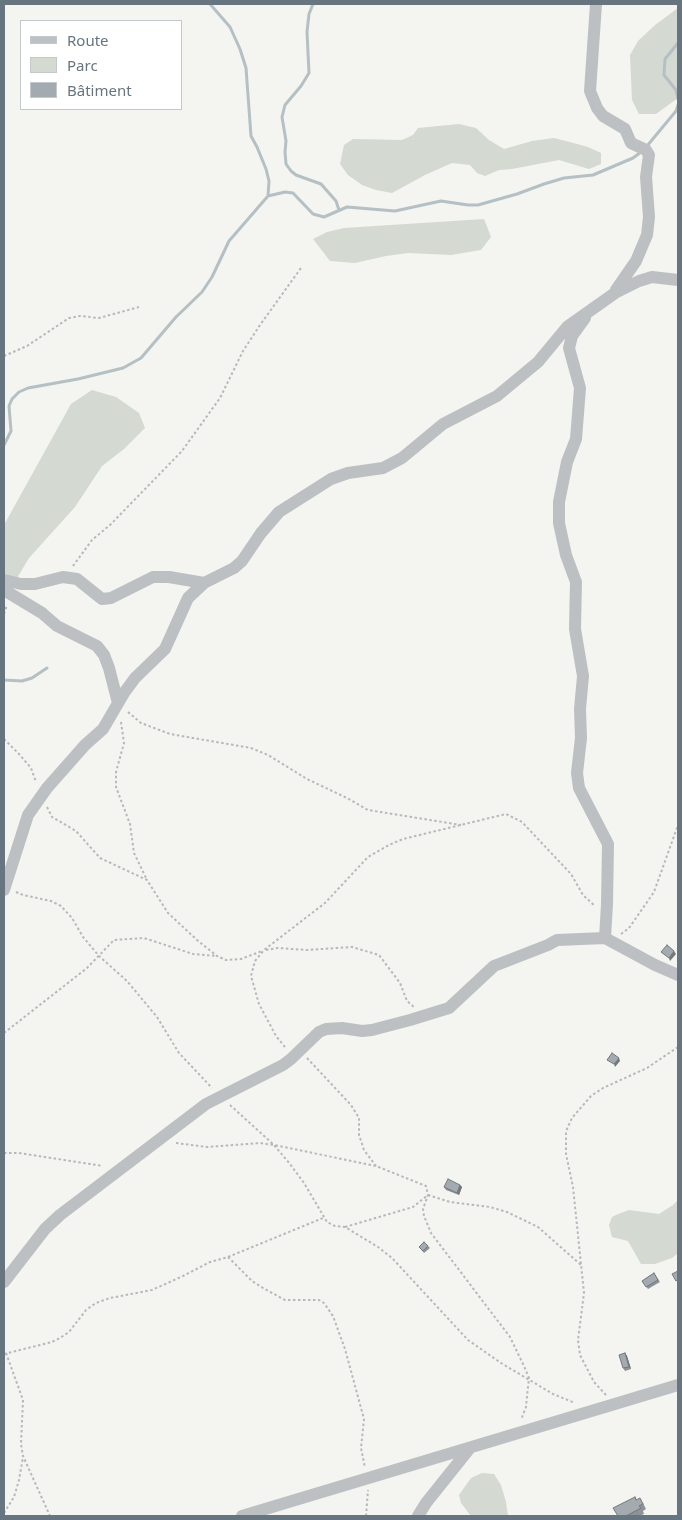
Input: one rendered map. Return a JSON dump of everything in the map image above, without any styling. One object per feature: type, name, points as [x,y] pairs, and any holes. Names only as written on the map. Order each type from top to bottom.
[{"type":"street","points":[[596,4],[590,91],[597,108],[604,116],[624,129],[631,143],[646,150],[649,155],[646,177],[649,217],[647,235],[636,261],[615,292]]},
{"type":"street","points":[[4,888],[28,815],[47,788],[85,745],[103,729],[135,678],[165,649],[188,598],[204,583],[234,568],[242,561],[261,533],[279,512],[331,478],[348,473],[383,468],[402,458],[443,424],[497,396],[538,362],[566,327],[615,292],[652,277],[678,280]]},
{"type":"street","points":[[588,312],[572,336],[568,348],[580,388],[576,438],[567,462],[559,502],[559,523],[566,555],[576,582],[575,629],[583,676],[580,709],[581,738],[577,773],[579,788],[608,844],[605,938]]},
{"type":"street","points":[[4,580],[21,584],[35,584],[63,577],[77,578],[102,599],[111,598],[153,578],[169,577],[204,583]]},
{"type":"street","points":[[4,590],[42,613],[57,626],[97,646],[110,668],[118,703]]},
{"type":"street","points":[[4,1282],[45,1229],[60,1215],[206,1104],[283,1065],[320,1032],[326,1029],[342,1028],[362,1031],[410,1020],[449,1008],[494,966],[548,945],[556,940],[605,938],[678,975]]},
{"type":"street","points":[[242,1516],[368,1480],[678,1386]]},
{"type":"street","points":[[418,1516],[426,1503],[470,1448]]},
{"type":"path","points":[[63,577],[92,540],[110,525],[182,451],[220,398],[243,351],[256,331],[301,268]]},
{"type":"path","points":[[4,356],[27,346],[69,318],[80,316],[99,318],[139,307]]},
{"type":"path","points":[[118,703],[140,723],[170,734],[251,748],[268,755],[307,779],[368,810],[464,825]]},
{"type":"path","points":[[118,703],[124,743],[116,772],[116,788],[130,824],[134,854],[147,880],[168,913],[196,940],[217,956],[226,960],[241,959],[264,950],[278,948],[307,950],[352,948],[379,955],[400,982],[408,1001],[417,1010],[432,1014]]},
{"type":"path","points":[[4,739],[31,768],[41,797],[52,817],[76,831],[100,858],[147,880]]},
{"type":"path","points":[[376,1166],[364,1150],[359,1135],[360,1118],[351,1105],[308,1058],[282,1046],[276,1036],[260,1004],[251,976],[255,962],[264,950],[325,903],[368,857],[389,845],[403,839],[506,814],[515,816],[522,822],[571,874],[583,895],[623,933]]},
{"type":"path","points":[[605,938],[623,933],[629,928],[654,892],[678,825]]},
{"type":"path","points":[[4,888],[23,895],[51,901],[61,906],[99,956],[127,981],[157,1017],[179,1053],[220,1096],[274,1145],[304,1183],[327,1222],[335,1226],[344,1227],[413,1207],[428,1195]]},
{"type":"path","points":[[4,1033],[87,968],[114,940],[144,938],[193,954],[217,956]]},
{"type":"path","points":[[618,1404],[594,1382],[580,1355],[578,1340],[584,1293],[573,1187],[566,1154],[566,1131],[572,1118],[591,1096],[603,1088],[647,1068],[678,1047]]},
{"type":"path","points":[[175,1142],[207,1147],[260,1143],[274,1145],[376,1166],[426,1186],[428,1195],[423,1209],[431,1233],[510,1337],[529,1378],[526,1407],[520,1422]]},
{"type":"path","points":[[4,1153],[20,1153],[120,1169]]},
{"type":"path","points":[[428,1195],[450,1202],[490,1207],[507,1212],[538,1227],[582,1266]]},
{"type":"path","points":[[50,1516],[23,1456],[21,1444],[23,1400],[5,1354],[52,1342],[60,1338],[69,1332],[86,1310],[96,1303],[110,1298],[152,1290],[210,1262],[228,1257],[314,1220],[324,1218]]},
{"type":"path","points":[[344,1227],[378,1247],[392,1258],[468,1340],[501,1363],[553,1394],[574,1403],[583,1403]]},
{"type":"path","points":[[228,1257],[252,1281],[263,1288],[285,1300],[319,1300],[324,1303],[333,1316],[345,1349],[364,1418],[361,1448],[368,1480],[366,1516]]},
{"type":"path","points":[[4,1513],[14,1497],[23,1456]]},
{"type":"green space","points":[[678,8],[678,98],[656,114],[639,114],[632,100],[630,55],[638,41],[655,25]]},
{"type":"green space","points":[[459,124],[476,128],[489,140],[504,149],[532,141],[554,138],[588,147],[601,153],[601,164],[589,169],[559,160],[499,170],[485,176],[477,173],[470,165],[452,163],[392,193],[362,185],[348,175],[340,164],[344,145],[353,139],[402,140],[413,135],[418,128]]},
{"type":"green space","points":[[484,219],[491,237],[481,250],[451,255],[408,253],[355,263],[330,261],[313,239],[327,232],[344,228]]},
{"type":"green space","points":[[92,390],[116,397],[139,413],[145,428],[124,449],[102,466],[75,507],[29,558],[4,600],[4,525],[71,404]]},
{"type":"green space","points":[[678,1200],[678,1253],[672,1258],[655,1264],[641,1264],[628,1241],[612,1237],[609,1225],[612,1217],[629,1210],[659,1214]]},
{"type":"green space","points":[[482,1473],[494,1474],[501,1485],[508,1516],[471,1516],[461,1503],[459,1495],[471,1478]]},
{"type":"building","points":[[667,945],[674,951],[669,958],[661,952]]},
{"type":"building","points":[[612,1053],[619,1058],[614,1064],[607,1060]]},
{"type":"building","points":[[448,1179],[460,1185],[457,1193],[444,1187]]},
{"type":"building","points":[[424,1242],[428,1246],[423,1251],[419,1247]]},
{"type":"building","points":[[678,1271],[678,1280],[676,1281],[672,1274]]},
{"type":"building","points":[[654,1273],[658,1280],[646,1287],[642,1281]]},
{"type":"building","points":[[625,1353],[629,1367],[623,1368],[619,1355]]},
{"type":"building","points":[[635,1497],[636,1500],[640,1498],[643,1504],[639,1506],[641,1508],[626,1516],[618,1516],[613,1508]]},
{"type":"waterway","points":[[210,4],[230,27],[246,68],[251,136],[266,169],[269,181],[268,196]]},
{"type":"waterway","points":[[313,4],[309,14],[307,32],[309,73],[285,105],[282,117],[286,141],[286,164],[296,175],[321,184],[336,201],[339,210]]},
{"type":"waterway","points":[[678,43],[665,59],[664,75],[676,90],[678,99]]},
{"type":"waterway","points":[[647,146],[676,111],[678,105]]},
{"type":"waterway","points":[[4,445],[11,431],[9,406],[12,399],[19,392],[28,388],[123,368],[141,358],[176,317],[202,292],[212,277],[229,241],[268,196],[285,192],[293,193],[313,214],[324,217],[347,207],[395,211],[441,201],[478,205],[564,178],[593,175],[633,158],[641,152]]},
{"type":"waterway","points":[[4,680],[22,681],[32,678],[47,668]]}]
